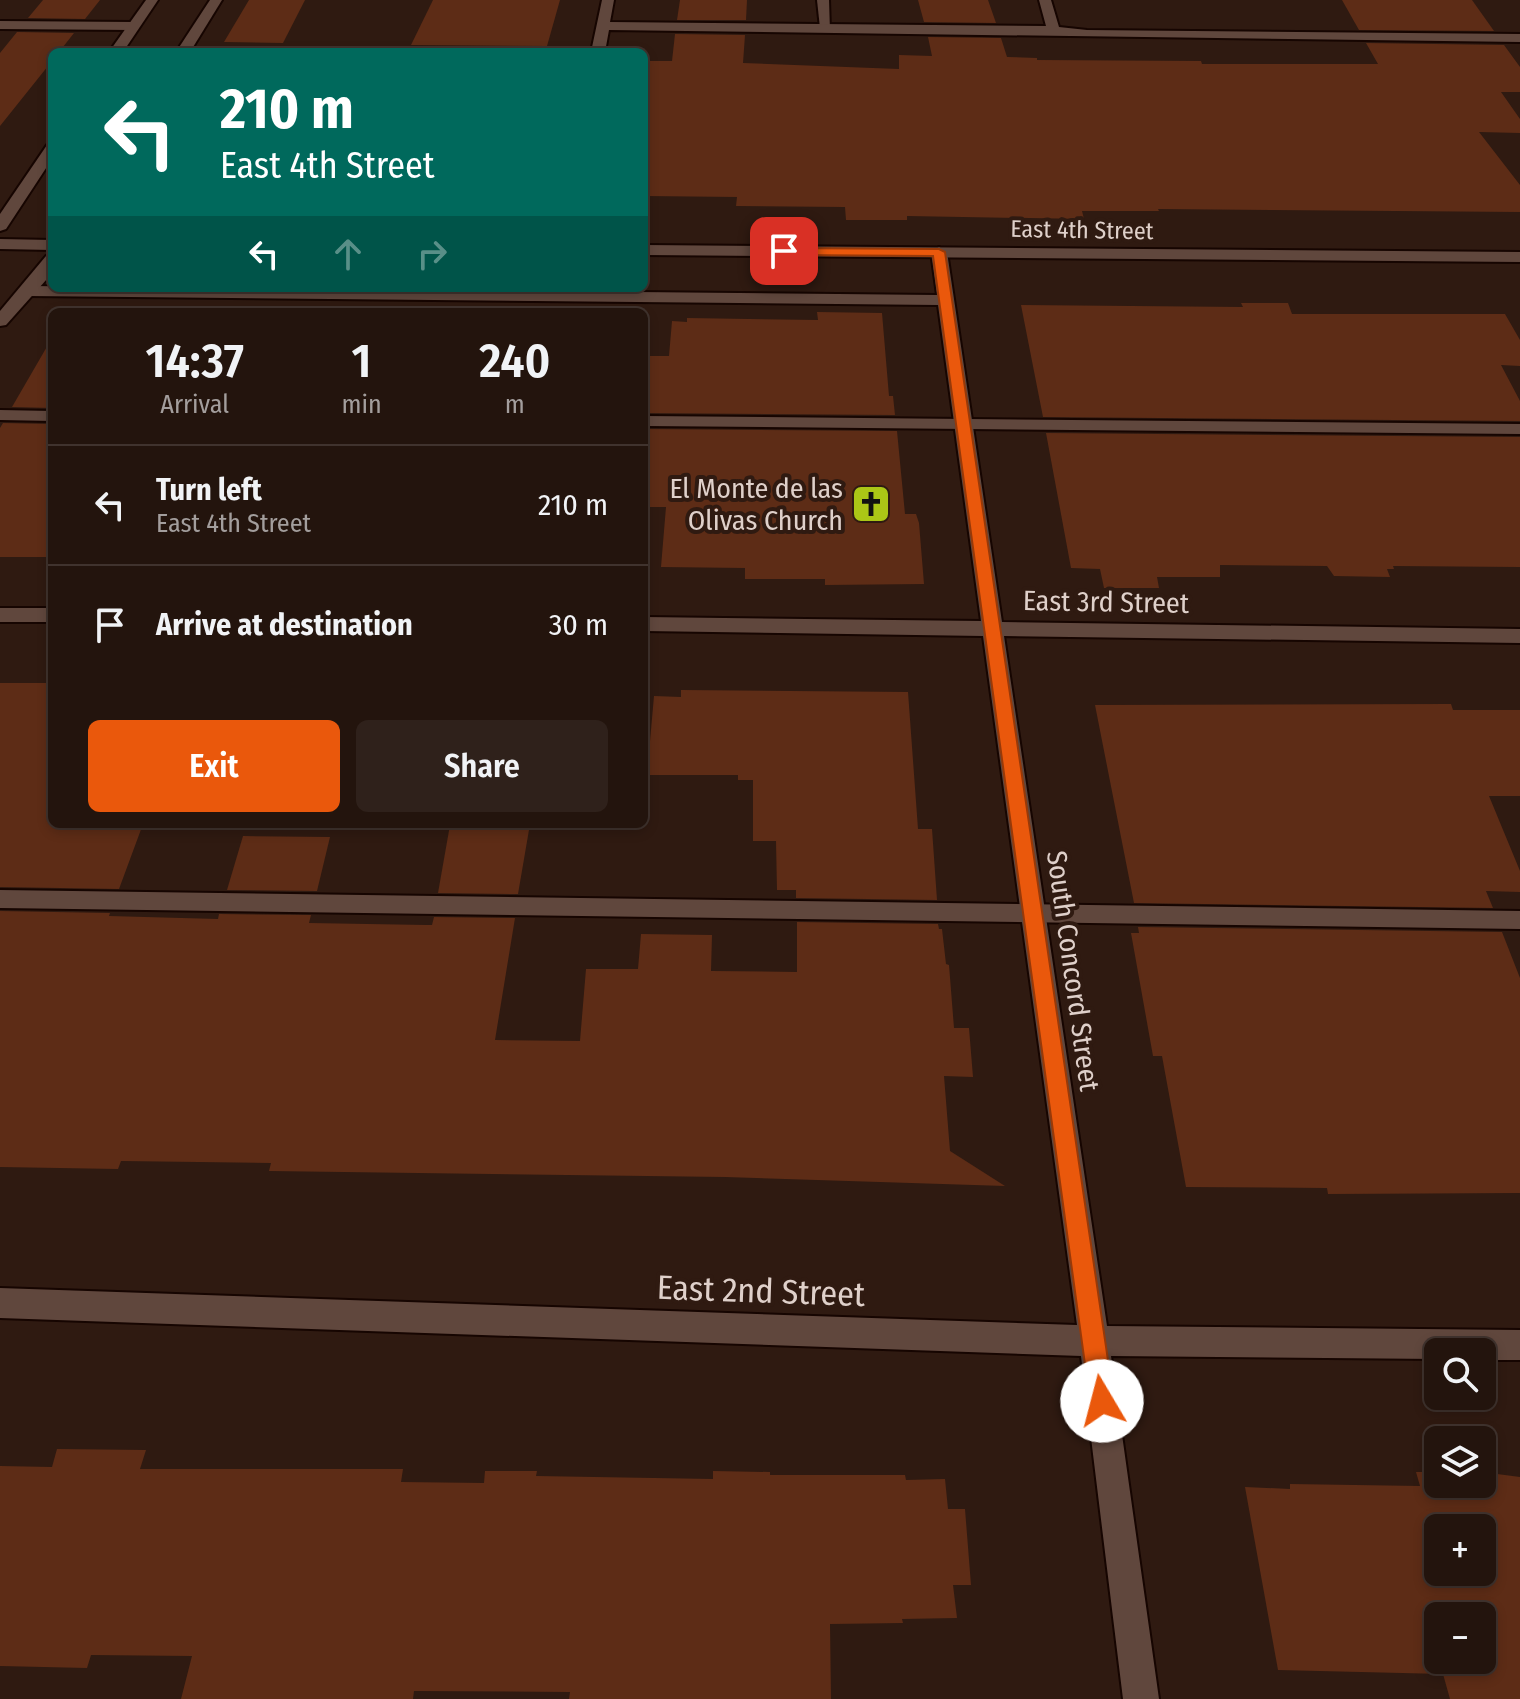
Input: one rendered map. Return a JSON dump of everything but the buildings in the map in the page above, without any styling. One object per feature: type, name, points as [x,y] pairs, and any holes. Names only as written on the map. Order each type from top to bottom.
[{"type":"street","points":[[119,48],[152,0]]},
{"type":"street","points":[[186,48],[216,0]]},
{"type":"street","points":[[599,48],[608,0]]},
{"type":"street","points":[[1045,0],[1054,30]]},
{"type":"street","points":[[0,25],[133,26]]},
{"type":"street","points":[[603,26],[1520,38]]},
{"type":"street","points":[[0,226],[48,154]]},
{"type":"street","points":[[0,244],[48,245]]},
{"type":"street","name":"East 4th Street","points":[[648,250],[1520,257]]},
{"type":"street","name":"South Concord Street","points":[[939,252],[990,629],[1094,1341],[1141,1699]]},
{"type":"street","points":[[0,321],[48,264]]},
{"type":"street","points":[[28,291],[48,291]]},
{"type":"street","points":[[558,292],[945,300]]},
{"type":"street","points":[[0,615],[48,615]]},
{"type":"street","name":"East 3rd Street","points":[[648,624],[1520,636]]},
{"type":"street","name":"East 2nd Street","points":[[0,1303],[1094,1341],[1520,1345]]},
{"type":"lane","points":[[823,0],[826,28]]},
{"type":"lane","points":[[0,415],[48,416]]},
{"type":"lane","points":[[648,421],[1520,429]]},
{"type":"lane","points":[[0,899],[1520,920]]},
{"type":"place","name":"El Monte de las Olivas Church","points":[[871,504]]},
{"type":"route","points":[[784,251],[939,252],[990,629],[1102,1401]]}]
